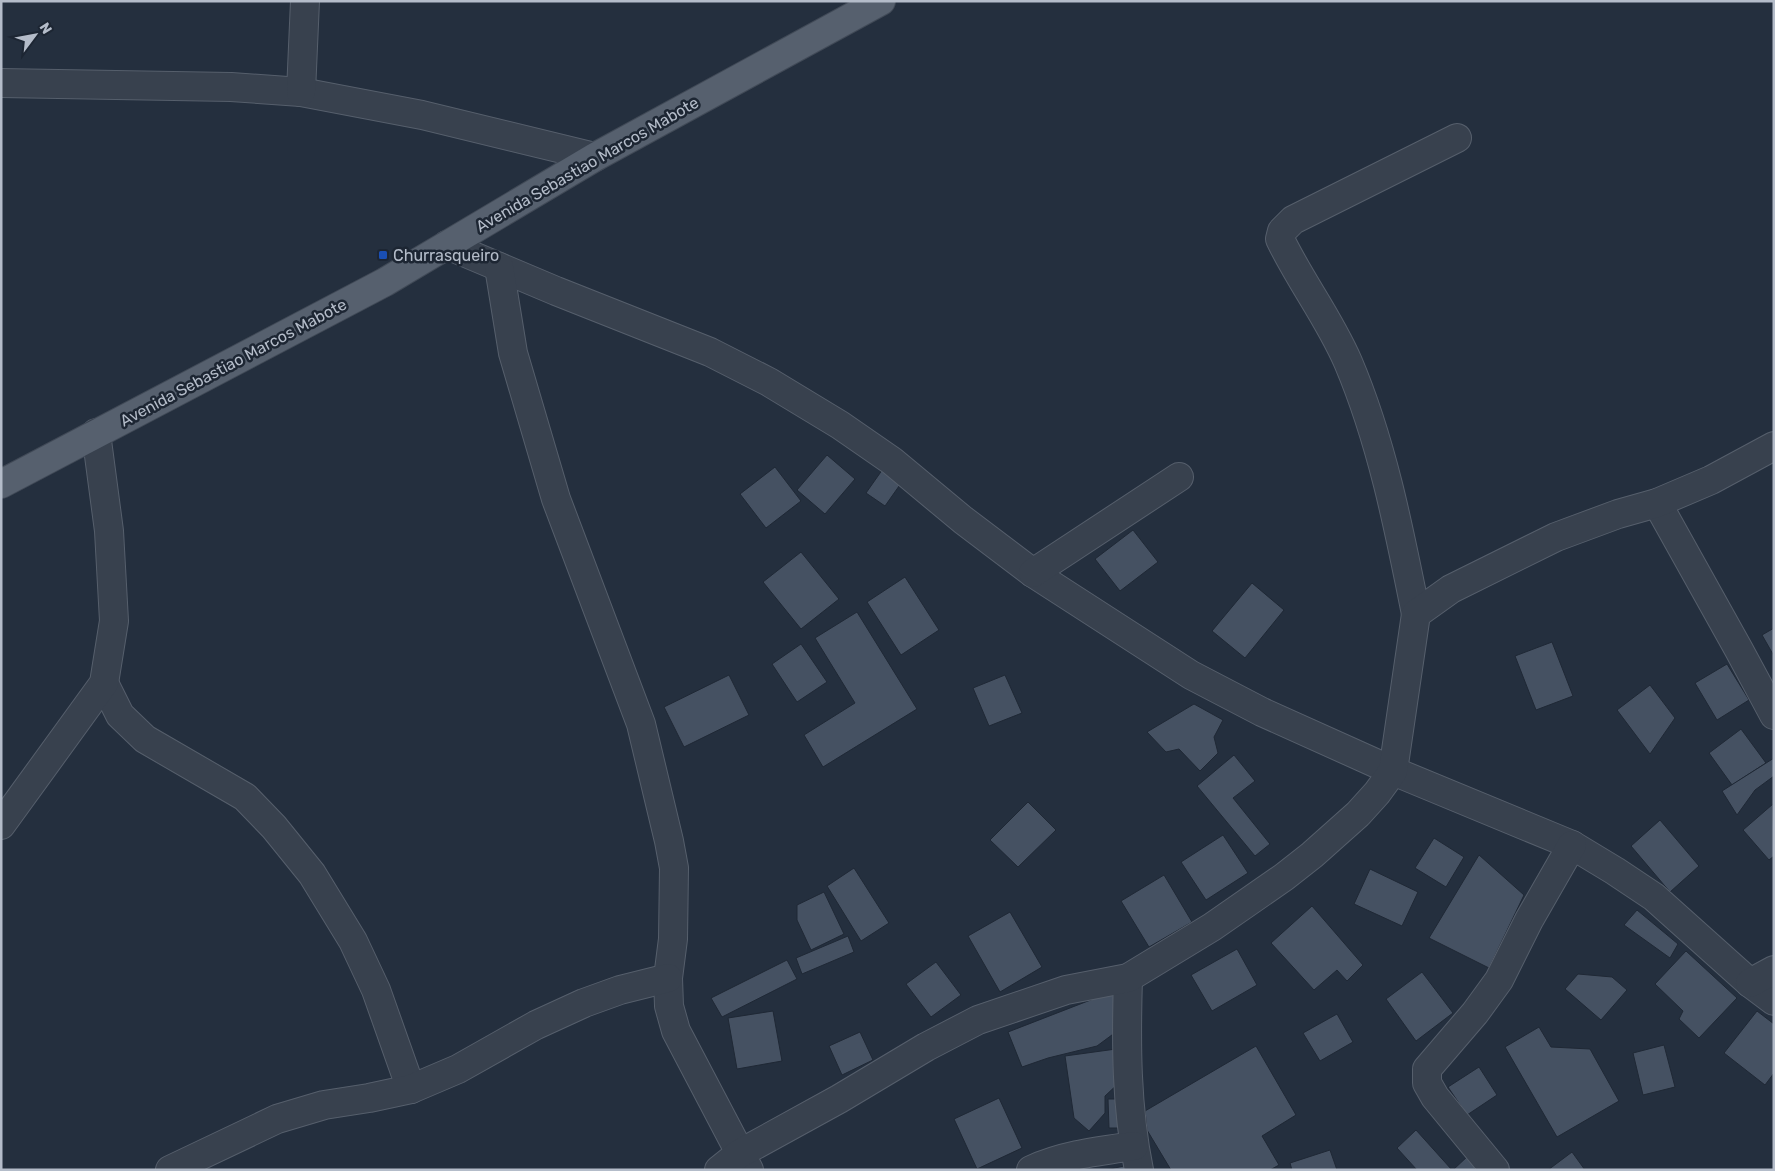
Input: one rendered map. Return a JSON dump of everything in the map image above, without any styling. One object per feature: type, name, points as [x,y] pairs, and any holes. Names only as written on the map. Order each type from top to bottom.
[{"type":"main road","name":"Avenida Sebastiao Marcos Mabote","points":[[1,484],[385,282],[595,157],[882,1]]},
{"type":"street","points":[[301,92],[305,1]]},
{"type":"street","points":[[1,83],[231,87],[301,92],[422,115],[595,157]]},
{"type":"street","points":[[499,267],[513,353],[556,499],[641,724],[667,832],[674,868],[673,939],[668,978],[669,1006],[676,1031],[736,1165],[839,1099],[926,1047],[978,1020],[1066,990],[1128,978],[1212,927],[1284,877],[1358,814],[1393,771],[1416,614],[1402,546],[1387,482],[1369,419],[1348,362],[1330,325],[1280,239],[1282,231],[1294,220],[1457,138]]},
{"type":"street","points":[[446,245],[710,352],[769,382],[840,425],[892,461],[963,520],[1033,574],[1191,675],[1262,712],[1393,771],[1572,844],[1654,897],[1750,983],[1774,1001]]},
{"type":"street","points":[[1,825],[104,683],[114,621],[109,531],[96,434]]},
{"type":"street","points":[[1416,614],[1451,588],[1556,537],[1618,514],[1657,503],[1711,480],[1774,446]]},
{"type":"street","points":[[1033,574],[1179,477]]},
{"type":"street","points":[[1657,503],[1740,650],[1774,715]]},
{"type":"street","points":[[104,683],[120,715],[145,739],[245,796],[274,826],[312,874],[353,940],[361,957],[376,990],[411,1089]]},
{"type":"street","points":[[1495,1170],[1435,1097],[1427,1084],[1427,1070],[1475,1012],[1498,980],[1572,844]]},
{"type":"street","points":[[1750,983],[1774,970]]},
{"type":"street","points":[[170,1170],[277,1120],[324,1105],[411,1089],[458,1069],[536,1026],[584,1003],[620,990],[668,978]]},
{"type":"street","points":[[1031,1170],[1047,1162],[1086,1153],[1137,1158],[1126,1042],[1128,978]]},
{"type":"building","points":[[827,455],[855,479],[825,514],[797,490]]},
{"type":"building","points":[[885,466],[904,479],[885,506],[866,493]]},
{"type":"building","points":[[775,467],[801,501],[766,528],[740,494]]},
{"type":"building","points":[[1133,530],[1158,562],[1120,591],[1095,559]]},
{"type":"building","points":[[801,552],[839,599],[801,629],[763,582]]},
{"type":"building","points":[[905,577],[939,630],[901,655],[867,602]]},
{"type":"building","points":[[1252,583],[1284,610],[1245,658],[1212,631]]},
{"type":"building","points":[[857,612],[917,709],[823,767],[804,735],[855,703],[815,638]]},
{"type":"building","points":[[1774,628],[1774,656],[1762,635]]},
{"type":"building","points":[[1552,642],[1573,696],[1536,710],[1515,656]]},
{"type":"building","points":[[801,644],[827,682],[797,702],[772,664]]},
{"type":"building","points":[[1727,664],[1749,700],[1717,720],[1695,683]]},
{"type":"building","points":[[729,675],[749,715],[684,747],[664,707]]},
{"type":"building","points":[[1005,675],[1022,713],[989,726],[973,688]]},
{"type":"building","points":[[1650,685],[1675,718],[1650,754],[1617,710]]},
{"type":"building","points":[[1194,704],[1223,720],[1214,737],[1218,753],[1200,771],[1179,749],[1166,752],[1147,732]]},
{"type":"building","points":[[1741,729],[1766,763],[1732,785],[1709,753]]},
{"type":"building","points":[[1234,755],[1255,781],[1233,798],[1270,844],[1255,856],[1197,786]]},
{"type":"building","points":[[1774,758],[1774,776],[1755,790],[1737,815],[1722,791]]},
{"type":"building","points":[[1028,802],[1056,830],[1018,867],[990,840]]},
{"type":"building","points":[[1773,804],[1774,856],[1769,860],[1743,830]]},
{"type":"building","points":[[1660,820],[1699,866],[1670,892],[1631,846]]},
{"type":"building","points":[[1223,835],[1248,873],[1206,900],[1181,862]]},
{"type":"building","points":[[1434,838],[1464,857],[1446,887],[1415,868]]},
{"type":"building","points":[[1479,855],[1524,895],[1489,968],[1429,938]]},
{"type":"building","points":[[854,868],[889,923],[861,941],[827,886]]},
{"type":"building","points":[[1370,869],[1418,892],[1402,926],[1354,904]]},
{"type":"building","points":[[1164,875],[1192,922],[1149,947],[1121,901]]},
{"type":"building","points":[[824,892],[844,934],[811,950],[797,920],[797,905]]},
{"type":"building","points":[[1312,906],[1363,965],[1347,981],[1337,970],[1314,990],[1271,943]]},
{"type":"building","points":[[1637,910],[1678,944],[1670,958],[1624,925]]},
{"type":"building","points":[[1010,912],[1042,967],[1000,992],[968,936]]},
{"type":"building","points":[[848,936],[854,952],[802,974],[796,958]]},
{"type":"building","points":[[1237,949],[1257,985],[1212,1011],[1191,975]]},
{"type":"building","points":[[1686,951],[1737,998],[1699,1038],[1679,1019],[1683,1011],[1655,984]]},
{"type":"building","points":[[787,960],[797,979],[722,1017],[711,998]]},
{"type":"building","points":[[936,962],[961,995],[931,1017],[906,984]]},
{"type":"building","points":[[1422,972],[1453,1013],[1416,1041],[1386,999]]},
{"type":"building","points":[[1578,974],[1612,977],[1627,990],[1601,1020],[1565,989]]},
{"type":"building","points":[[1118,993],[1120,1029],[1097,1046],[1048,1058],[1022,1067],[1008,1032],[1106,994]]},
{"type":"building","points":[[773,1011],[782,1061],[737,1069],[728,1018]]},
{"type":"building","points":[[1757,1011],[1774,1024],[1774,1073],[1765,1085],[1724,1053]]},
{"type":"building","points":[[1337,1014],[1353,1042],[1320,1061],[1303,1033]]},
{"type":"building","points":[[1539,1027],[1551,1047],[1590,1049],[1619,1101],[1557,1137],[1505,1047]]},
{"type":"building","points":[[860,1032],[873,1060],[842,1075],[829,1046]]},
{"type":"building","points":[[1664,1045],[1675,1087],[1643,1095],[1633,1053]]},
{"type":"building","points":[[1256,1046],[1296,1115],[1262,1136],[1279,1165],[1270,1170],[1171,1170],[1147,1130],[1145,1111]]},
{"type":"building","points":[[1116,1049],[1121,1081],[1105,1096],[1105,1113],[1089,1131],[1074,1118],[1065,1056]]},
{"type":"building","points":[[1479,1067],[1497,1095],[1467,1115],[1448,1087]]},
{"type":"building","points":[[999,1098],[1022,1148],[977,1169],[954,1119]]},
{"type":"building","points":[[1108,1099],[1124,1099],[1125,1128],[1109,1128]]},
{"type":"building","points":[[1416,1130],[1452,1170],[1417,1170],[1397,1148]]},
{"type":"building","points":[[1330,1150],[1337,1170],[1292,1170],[1290,1163]]},
{"type":"building","points":[[1572,1152],[1585,1170],[1548,1170]]},
{"type":"building","points":[[1469,1155],[1478,1165],[1473,1170],[1453,1170]]},
{"type":"building","points":[[1124,1166],[1125,1170],[1105,1170]]},
{"type":"place","name":"Churrasqueiro","points":[[383,255]]}]
